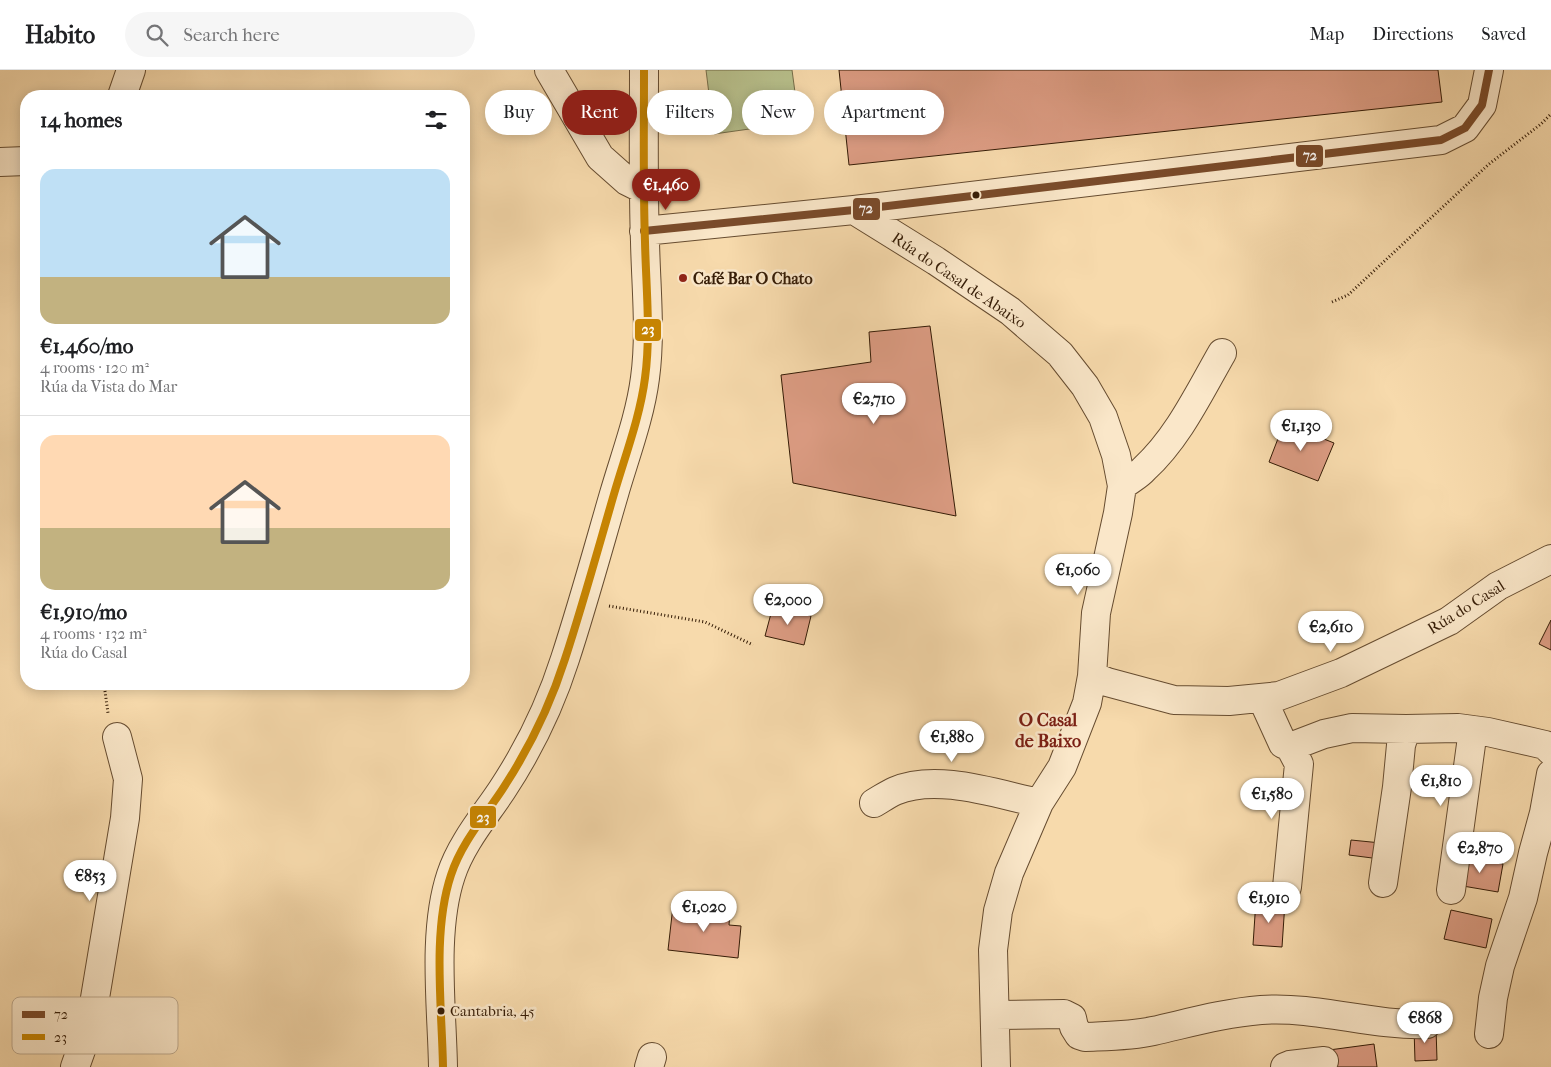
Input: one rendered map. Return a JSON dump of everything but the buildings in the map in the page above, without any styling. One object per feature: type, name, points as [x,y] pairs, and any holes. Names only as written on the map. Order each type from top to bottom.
[{"type":"street","points":[[124,90],[131,70]]},
{"type":"street","points":[[549,70],[550,75],[600,157],[627,181],[645,190]]},
{"type":"street","points":[[443,1067],[440,965],[444,897],[452,872],[467,843],[503,788],[537,730],[565,660],[629,444],[645,379],[647,329],[644,231],[644,70]]},
{"type":"street","points":[[644,231],[854,210],[1441,140],[1465,128],[1482,104],[1490,70]]},
{"type":"street","points":[[0,162],[20,161]]},
{"type":"street","name":"Rúa do Casal de Abaixo","points":[[854,210],[936,261],[1010,311],[1060,354],[1085,386],[1103,418],[1116,455],[1122,486],[1096,613],[1092,676],[1087,703],[1062,767],[1039,803],[1009,873],[998,911],[993,950],[996,1067]]},
{"type":"street","points":[[1122,486],[1144,470],[1164,448],[1188,412],[1222,353]]},
{"type":"street","name":"Rúa do Casal","points":[[1092,676],[1107,682],[1174,700],[1229,701],[1279,696],[1341,672],[1450,621],[1498,586],[1551,558]]},
{"type":"street","points":[[1262,698],[1283,744],[1290,747],[1299,764],[1287,887]]},
{"type":"street","points":[[1290,747],[1324,734],[1352,728],[1458,728],[1545,745],[1551,750]]},
{"type":"street","points":[[1383,882],[1401,745],[1406,729]]},
{"type":"street","points":[[1451,890],[1473,730]]},
{"type":"street","points":[[95,997],[125,818],[128,779],[117,736]]},
{"type":"street","points":[[1489,1034],[1493,998],[1500,966],[1523,898],[1544,813],[1551,774]]},
{"type":"street","points":[[874,803],[895,791],[920,784],[945,783],[1039,803]]},
{"type":"street","points":[[995,1015],[1064,1014],[1072,1018],[1074,1027],[1079,1035],[1085,1037],[1151,1032],[1196,1020],[1262,1010],[1306,1011],[1403,1025],[1427,1024]]},
{"type":"street","points":[[75,1067],[80,1054]]},
{"type":"street","points":[[1285,1067],[1324,1061]]},
{"type":"path","points":[[1332,302],[1348,294],[1489,164],[1541,124],[1551,114]]},
{"type":"path","points":[[605,606],[706,622],[753,646]]},
{"type":"green space","points":[[706,70],[792,70],[795,90],[742,90],[742,130],[732,131],[732,90],[708,90]]},
{"type":"transit line","name":"23","points":[[443,1067],[440,945],[445,897],[451,875],[467,842],[521,759],[553,694],[584,597],[643,393],[647,361],[648,327],[644,199],[644,70]]},
{"type":"transit line","name":"72","points":[[644,231],[854,210],[1441,140],[1465,128],[1482,105],[1489,70]]},
{"type":"place","name":"Café Bar O Chato","points":[[683,278]]},
{"type":"place","name":"Cantabria, 45","points":[[441,1011]]},
{"type":"district","name":"O Casal de Baixo","points":[[1048,730]]}]
